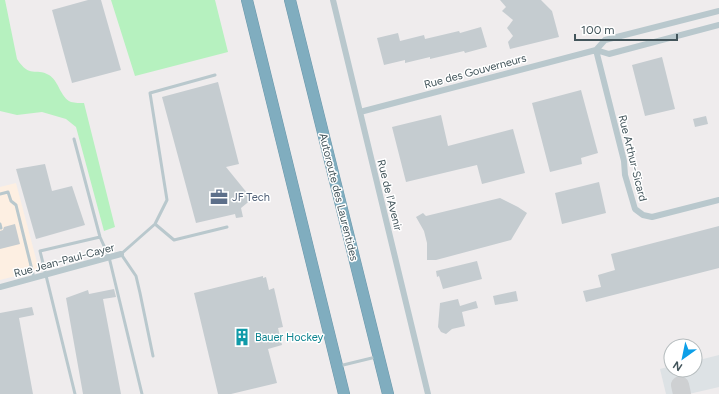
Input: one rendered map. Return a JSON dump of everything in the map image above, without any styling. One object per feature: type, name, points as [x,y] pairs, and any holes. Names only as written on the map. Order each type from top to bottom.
[{"type":"highway","points":[[247,0],[344,394]]},
{"type":"highway","name":"Autoroute des Laurentides","points":[[290,0],[388,394]]},
{"type":"street","name":"Rue de l'Avenir","points":[[333,0],[428,394]]},
{"type":"street","name":"Rue des Gouverneurs","points":[[596,50],[605,40],[719,11]]},
{"type":"street","name":"Rue des Gouverneurs","points":[[360,112],[596,50],[609,54],[719,25]]},
{"type":"street","name":"Rue Arthur-Sicard","points":[[596,50],[624,161],[625,175],[635,209],[643,215],[652,217],[719,200]]},
{"type":"street","name":"Rue Jean-Paul-Cayer","points":[[0,287],[121,254]]},
{"type":"lane","points":[[121,254],[155,224],[167,200],[150,93],[215,75]]},
{"type":"lane","points":[[74,139],[100,237],[109,258],[142,394]]},
{"type":"lane","points":[[0,194],[8,192],[11,201],[16,205],[34,278]]},
{"type":"lane","points":[[155,224],[174,240],[227,226]]},
{"type":"lane","points":[[75,394],[40,251],[100,237]]},
{"type":"lane","name":"Rue Jean-Paul-Cayer","points":[[121,254],[136,276],[153,356]]},
{"type":"lane","points":[[337,366],[378,357]]},
{"type":"shaded area","points":[[16,183],[39,270],[0,280],[0,187]]},
{"type":"shaded area","points":[[719,355],[719,387],[689,394],[666,394],[660,369],[663,368],[663,378],[703,378],[703,359]]},
{"type":"green space","points":[[0,0],[5,0],[17,59],[29,71],[49,75],[55,81],[67,100],[76,103],[84,103],[115,227],[104,231],[76,127],[66,119],[42,112],[17,115],[0,111]]},
{"type":"green space","points":[[111,0],[215,0],[228,52],[135,76]]},
{"type":"building","points":[[88,0],[101,0],[121,70],[72,83],[52,10]]},
{"type":"building","points":[[500,0],[541,0],[552,11],[559,37],[510,49],[508,42],[513,36],[507,28],[513,20],[502,11],[506,7]]},
{"type":"building","points":[[481,27],[487,47],[465,53],[464,51],[405,63],[405,60],[384,65],[377,38],[398,33],[400,41],[424,35],[425,39],[459,31],[460,33]]},
{"type":"building","points":[[662,57],[675,109],[645,116],[632,65]]},
{"type":"building","points":[[218,82],[239,164],[226,167],[252,199],[241,208],[243,217],[236,218],[235,214],[196,223],[162,97]]},
{"type":"building","points":[[581,90],[598,153],[581,158],[582,164],[550,172],[532,103]]},
{"type":"building","points":[[441,115],[448,146],[513,129],[525,173],[482,184],[477,165],[406,182],[392,127]]},
{"type":"building","points":[[706,116],[708,124],[695,127],[693,119]]},
{"type":"building","points":[[45,164],[52,191],[72,186],[85,225],[36,239],[16,169]]},
{"type":"building","points":[[599,182],[606,213],[562,224],[555,193]]},
{"type":"building","points":[[500,198],[527,213],[511,240],[436,260],[427,260],[427,243],[424,231],[416,217],[423,213],[426,216]]},
{"type":"building","points":[[15,224],[20,244],[0,249],[0,231],[3,230],[4,227]]},
{"type":"building","points":[[719,226],[719,268],[586,302],[583,291],[601,287],[598,275],[615,270],[611,254]]},
{"type":"building","points":[[477,261],[482,279],[443,289],[439,276],[437,277],[436,271]]},
{"type":"building","name":"Bauer Hockey","points":[[263,276],[263,278],[266,277],[269,290],[274,288],[283,327],[278,328],[282,345],[268,349],[277,383],[231,394],[218,394],[194,293]]},
{"type":"building","points":[[114,289],[116,297],[103,299],[121,394],[83,394],[66,298],[88,290],[89,294]]},
{"type":"building","points":[[516,291],[518,301],[495,305],[493,296]]},
{"type":"building","points":[[458,299],[460,306],[476,301],[478,308],[462,312],[465,326],[452,329],[446,334],[441,332],[438,327],[440,303]]},
{"type":"building","points":[[32,307],[34,315],[19,318],[33,394],[0,394],[0,313]]},
{"type":"taxiway","points":[[680,385],[682,394]]},
{"type":"place","name":"JF Tech","points":[[219,197]]},
{"type":"place","name":"Bauer Hockey","points":[[242,337]]}]
